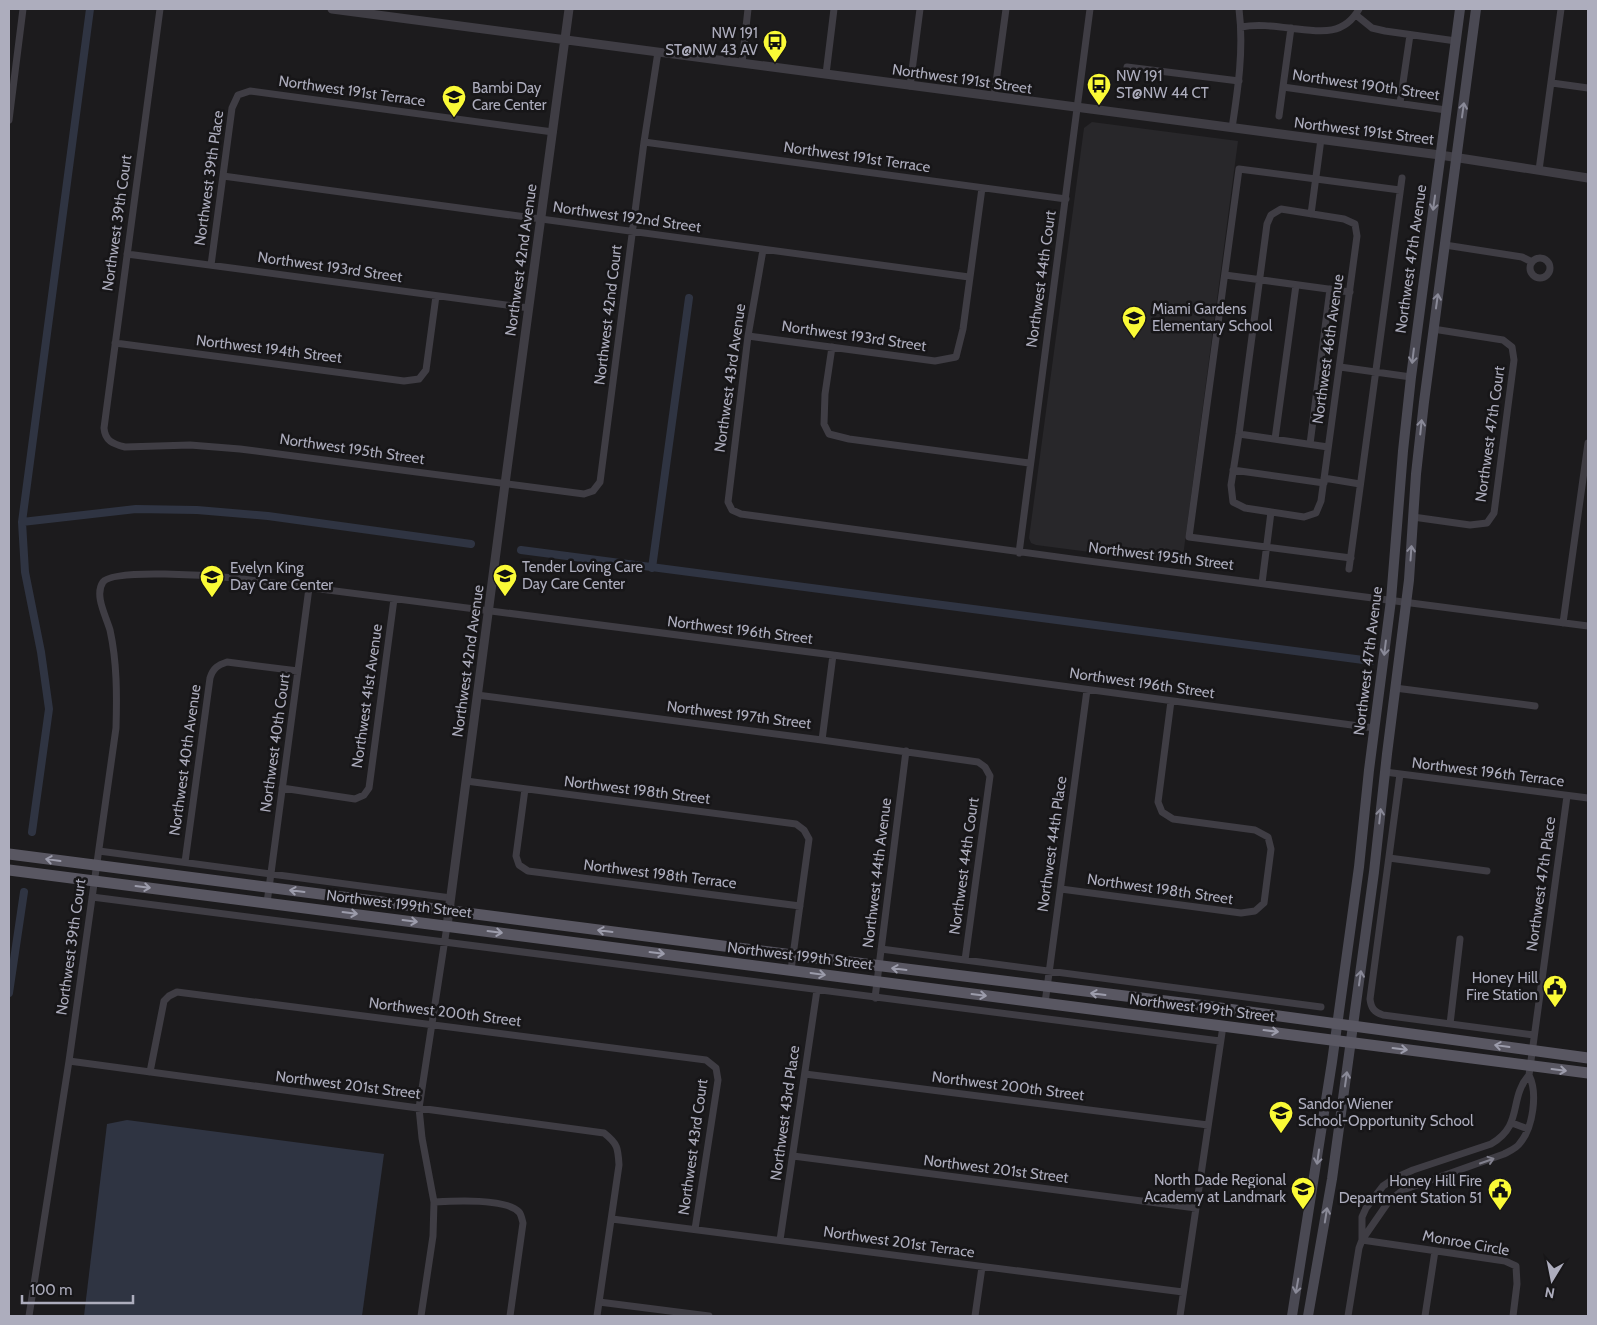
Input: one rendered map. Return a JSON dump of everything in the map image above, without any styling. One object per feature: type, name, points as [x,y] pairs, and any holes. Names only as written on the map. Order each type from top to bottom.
[{"type":"main road","name":"Northwest 47th Avenue","points":[[1292,1316],[1335,1040],[1359,867],[1374,728],[1391,600],[1411,377],[1460,9]]},
{"type":"main road","name":"Northwest 47th Avenue","points":[[1308,1316],[1330,1193],[1376,857],[1384,772],[1406,602],[1424,402],[1476,9]]},
{"type":"main road","points":[[1420,308],[1426,322],[1433,329]]},
{"type":"main road","points":[[1411,377],[1418,386],[1424,402]]},
{"type":"main road","points":[[1371,754],[1377,768],[1384,772]]},
{"type":"main road","name":"Northwest 199th Street","points":[[9,854],[1354,1026],[1588,1058]]},
{"type":"main road","name":"Northwest 199th Street","points":[[9,870],[1335,1040],[1530,1071],[1588,1074]]},
{"type":"main road","points":[[1302,1256],[1308,1262],[1314,1280]]},
{"type":"street","points":[[9,120],[23,9]]},
{"type":"street","name":"Northwest 39th Court","points":[[108,440],[104,428],[160,9]]},
{"type":"street","name":"Northwest 191st Street","points":[[332,9],[1440,155],[1588,178]]},
{"type":"street","name":"Northwest 42nd Avenue","points":[[421,1316],[433,1236],[434,1202],[422,1138],[419,1108],[445,942],[569,9]]},
{"type":"street","points":[[742,63],[748,9]]},
{"type":"street","points":[[826,74],[834,9]]},
{"type":"street","points":[[910,86],[920,9]]},
{"type":"street","points":[[994,97],[1006,9]]},
{"type":"street","name":"Northwest 44th Court","points":[[1019,553],[1090,9]]},
{"type":"street","points":[[1232,128],[1239,81],[1241,27],[1239,9]]},
{"type":"street","points":[[1539,170],[1552,83],[1560,9]]},
{"type":"street","points":[[1241,27],[1267,26],[1316,32],[1331,31],[1345,24],[1357,12],[1372,28],[1456,41]]},
{"type":"street","points":[[1279,116],[1291,28]]},
{"type":"street","points":[[1400,103],[1410,35]]},
{"type":"street","name":"Northwest 42nd Court","points":[[593,491],[600,482],[644,142],[658,52]]},
{"type":"street","points":[[9,56],[17,57]]},
{"type":"street","points":[[1126,67],[1239,81]]},
{"type":"street","points":[[1552,83],[1588,88]]},
{"type":"street","name":"Northwest 190th Street","points":[[1283,87],[1446,110]]},
{"type":"street","name":"Northwest 191st Terrace","points":[[238,95],[250,91],[553,132]]},
{"type":"street","name":"Northwest 39th Place","points":[[211,266],[232,108],[238,95]]},
{"type":"street","points":[[1321,139],[1311,214],[1281,210],[1271,215],[1267,224],[1231,485],[1233,502],[1245,508],[1304,517],[1316,513],[1322,501],[1324,481]]},
{"type":"street","name":"Northwest 191st Terrace","points":[[644,142],[1066,199]]},
{"type":"street","points":[[1351,558],[1189,537],[1239,169],[1400,190]]},
{"type":"street","name":"Northwest 192nd Street","points":[[223,176],[969,277]]},
{"type":"street","points":[[1350,569],[1402,178]]},
{"type":"street","points":[[969,277],[982,188]]},
{"type":"street","name":"Northwest 46th Avenue","points":[[1311,214],[1344,219],[1355,224],[1357,236],[1324,481]]},
{"type":"street","points":[[1445,245],[1522,257],[1532,262]]},
{"type":"street","name":"Northwest 43rd Avenue","points":[[732,510],[728,502],[748,336],[762,250]]},
{"type":"street","name":"Northwest 193rd Street","points":[[127,254],[529,308]]},
{"type":"street","points":[[1225,275],[1350,292]]},
{"type":"street","name":"Northwest 193rd Street","points":[[748,336],[935,361],[956,357],[969,277]]},
{"type":"street","points":[[1275,439],[1296,284]]},
{"type":"street","points":[[1310,444],[1330,289]]},
{"type":"street","name":"Northwest 194th Street","points":[[115,343],[404,381],[419,378],[426,370],[436,296]]},
{"type":"street","name":"Northwest 47th Court","points":[[1413,517],[1470,526],[1487,523],[1494,512],[1514,360],[1512,347],[1503,340],[1433,329]]},
{"type":"street","points":[[832,347],[825,394],[824,424],[829,434],[849,439],[1030,463]]},
{"type":"street","points":[[1340,367],[1411,377]]},
{"type":"street","points":[[1239,434],[1328,447]]},
{"type":"street","name":"Northwest 195th Street","points":[[108,440],[115,445],[125,447],[190,445],[240,449],[584,494],[593,491]]},
{"type":"street","points":[[1563,623],[1588,443]]},
{"type":"street","points":[[1233,469],[1360,484]]},
{"type":"street","name":"Northwest 195th Street","points":[[732,510],[741,514],[1019,553],[1588,626]]},
{"type":"street","points":[[1262,583],[1271,512]]},
{"type":"street","name":"Northwest 196th Street","points":[[103,582],[108,577],[118,575],[168,574],[235,578],[833,655],[1374,728]]},
{"type":"street","name":"Northwest 39th Court","points":[[29,1316],[70,1061],[116,728],[115,658],[110,629],[100,598],[103,582]]},
{"type":"street","name":"Northwest 40th Court","points":[[267,903],[309,588]]},
{"type":"street","name":"Northwest 41st Avenue","points":[[282,788],[355,799],[364,795],[369,788],[394,599]]},
{"type":"street","points":[[822,740],[833,655]]},
{"type":"street","name":"Northwest 40th Avenue","points":[[185,862],[212,670],[218,665],[227,662],[298,671]]},
{"type":"street","points":[[1395,688],[1535,706]]},
{"type":"street","name":"Northwest 44th Place","points":[[1044,1003],[1087,690]]},
{"type":"street","name":"Northwest 197th Street","points":[[477,695],[978,762],[985,767],[990,776]]},
{"type":"street","name":"Northwest 198th Street","points":[[1061,889],[1241,913],[1256,911],[1264,903],[1271,849],[1268,837],[1255,830],[1173,819],[1162,812],[1158,802],[1171,701]]},
{"type":"street","name":"Northwest 44th Avenue","points":[[875,998],[906,751]]},
{"type":"street","name":"Northwest 196th Terrace","points":[[1384,772],[1588,798]]},
{"type":"street","points":[[1400,774],[1370,999],[1373,1009],[1383,1015],[1534,1035]]},
{"type":"street","name":"Northwest 44th Court","points":[[965,960],[990,776]]},
{"type":"street","name":"Northwest 198th Street","points":[[466,781],[796,824],[804,830],[809,839],[800,906]]},
{"type":"street","name":"Northwest 198th Terrace","points":[[525,789],[516,856],[519,865],[528,871],[800,906]]},
{"type":"street","name":"Northwest 47th Place","points":[[1530,1071],[1567,796]]},
{"type":"street","points":[[99,851],[451,898]]},
{"type":"street","points":[[1389,858],[1487,871]]},
{"type":"street","points":[[92,897],[1220,1041]]},
{"type":"street","points":[[791,970],[800,906]]},
{"type":"street","points":[[1450,1024],[1460,939]]},
{"type":"street","points":[[882,949],[1049,973],[1321,1007]]},
{"type":"street","name":"Northwest 43rd Place","points":[[780,1240],[817,990]]},
{"type":"street","name":"Northwest 200th Street","points":[[150,1072],[164,1001],[177,992],[706,1060],[716,1068]]},
{"type":"street","points":[[1180,1316],[1223,1026]]},
{"type":"street","name":"Northwest 201st Street","points":[[70,1061],[604,1133],[618,1146],[619,1165],[612,1219]]},
{"type":"street","name":"Northwest 43rd Court","points":[[695,1229],[718,1080],[716,1068]]},
{"type":"street","points":[[1362,1240],[1362,1217],[1374,1196],[1383,1186],[1413,1170],[1491,1144],[1500,1139],[1512,1123],[1519,1092],[1530,1071]]},
{"type":"street","points":[[1348,1316],[1358,1248],[1389,1201],[1403,1190],[1504,1154],[1519,1145],[1528,1129],[1534,1094],[1530,1071]]},
{"type":"street","name":"Northwest 200th Street","points":[[805,1074],[1208,1125]]},
{"type":"street","points":[[1512,1123],[1528,1129]]},
{"type":"street","name":"Northwest 201st Street","points":[[793,1156],[1196,1208]]},
{"type":"street","points":[[1413,1170],[1419,1184]]},
{"type":"street","points":[[434,1202],[470,1201],[508,1205],[519,1212],[523,1223],[510,1316]]},
{"type":"street","points":[[597,1316],[612,1219]]},
{"type":"street","name":"Northwest 201st Terrace","points":[[612,1219],[1183,1292]]},
{"type":"street","name":"Monroe Circle","points":[[1362,1240],[1505,1261],[1516,1266],[1517,1284],[1513,1316]]},
{"type":"street","points":[[1425,1316],[1435,1251]]},
{"type":"street","points":[[975,1316],[982,1267]]},
{"type":"street","points":[[599,1302],[709,1316]]},
{"type":"shaded area","name":"Miami Gardens Elementary School","points":[[1092,122],[1238,141],[1182,564],[1036,545],[1031,543],[1029,538],[1084,128]]},
{"type":"water","points":[[127,1120],[384,1154],[362,1316],[84,1316],[107,1124]]},
{"type":"waterway","points":[[32,832],[49,709],[41,652],[25,572],[22,522],[90,9]]},
{"type":"waterway","points":[[652,568],[689,298]]},
{"type":"waterway","points":[[22,522],[136,509],[197,510],[268,516],[471,544]]},
{"type":"waterway","points":[[521,550],[1371,661]]},
{"type":"waterway","points":[[9,993],[24,892]]},
{"type":"place","name":"NW 191 ST@NW 43 AV","points":[[775,63]]},
{"type":"place","name":"NW 191 ST@NW 44 CT","points":[[1099,106]]},
{"type":"place","name":"Bambi Day Care Center","points":[[454,118]]},
{"type":"place","name":"Miami Gardens Elementary School","points":[[1134,339]]},
{"type":"place","name":"Tender Loving Care Day Care Center","points":[[505,597]]},
{"type":"place","name":"Evelyn King Day Care Center","points":[[212,598]]},
{"type":"place","name":"Honey Hill Fire Station","points":[[1555,1008]]},
{"type":"place","name":"Sandor Wiener School-Opportunity School","points":[[1281,1134]]},
{"type":"place","name":"North Dade Regional Academy at Landmark","points":[[1303,1210]]},
{"type":"place","name":"Honey Hill Fire Department Station 51","points":[[1500,1211]]}]
